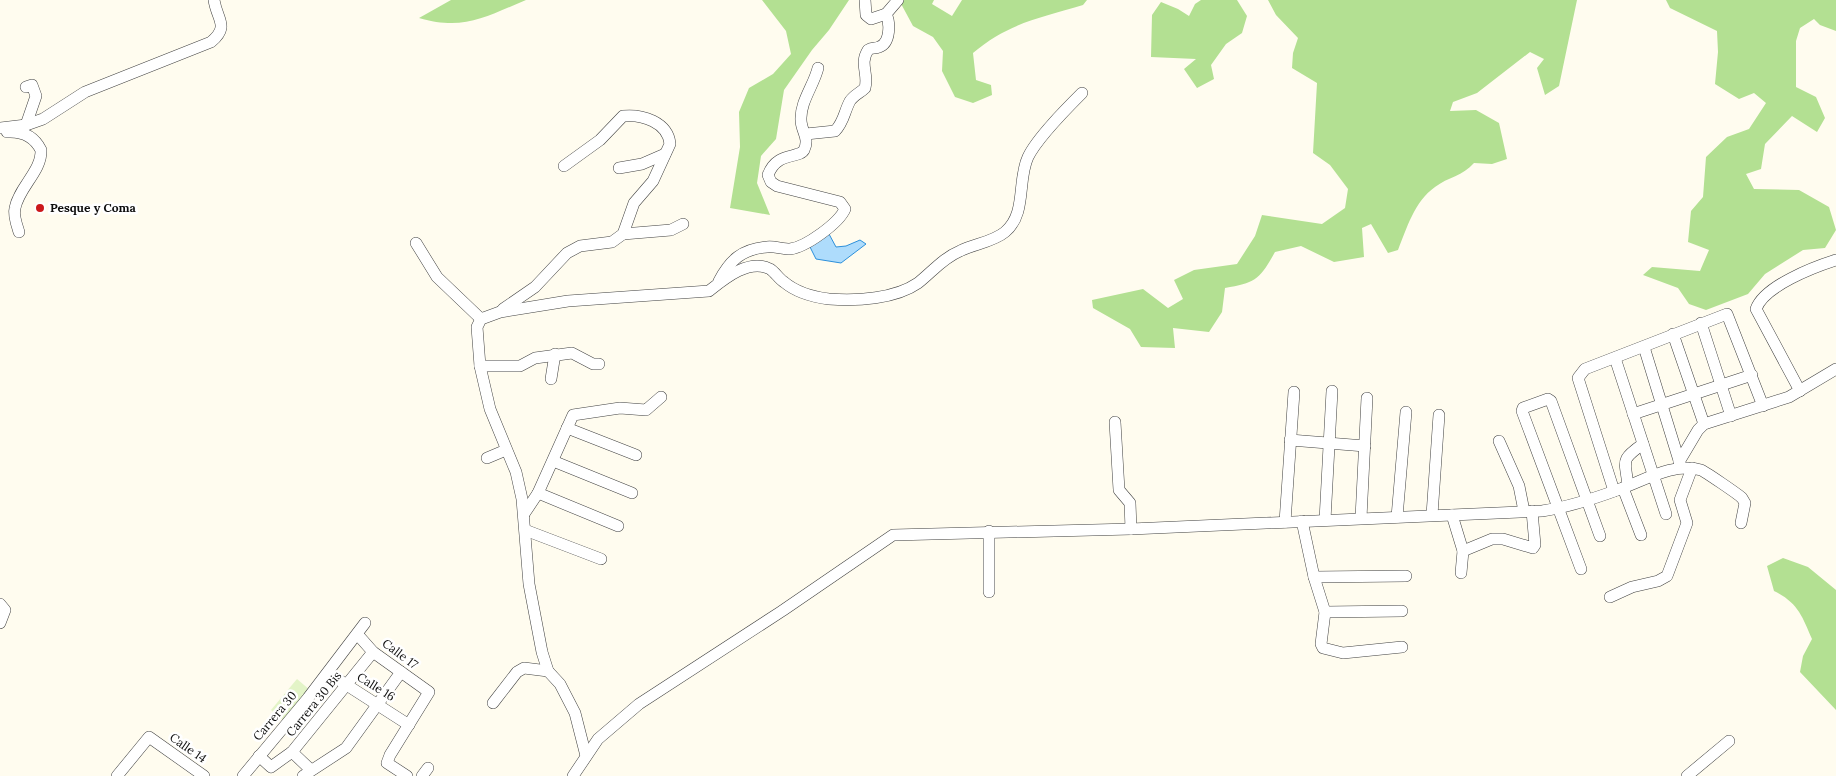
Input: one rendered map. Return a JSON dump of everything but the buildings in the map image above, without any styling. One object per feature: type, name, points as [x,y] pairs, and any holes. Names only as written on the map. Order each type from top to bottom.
[{"type":"street","points":[[0,128],[43,119],[85,92],[211,42],[221,34],[222,28],[214,0]]},
{"type":"street","points":[[865,0],[866,14],[870,18],[886,14],[898,0]]},
{"type":"street","points":[[806,134],[835,131],[841,125],[848,103],[865,88],[867,80],[864,72],[863,58],[868,50],[883,44],[887,36],[890,28],[886,14]]},
{"type":"street","points":[[717,284],[732,260],[740,254],[768,246],[792,248],[803,244],[842,217],[845,209],[840,202],[777,186],[771,182],[768,175],[776,160],[800,154],[804,150],[806,134],[800,121],[818,68]]},
{"type":"street","points":[[26,87],[32,85],[36,96],[26,124]]},
{"type":"street","points":[[586,756],[575,713],[560,684],[548,672],[542,652],[529,584],[524,514],[516,472],[490,409],[480,366],[477,327],[481,319],[500,312],[596,298],[639,297],[709,291],[717,284],[743,269],[760,266],[770,269],[796,290],[812,296],[831,299],[885,296],[902,291],[916,284],[946,258],[1006,231],[1014,221],[1019,205],[1023,170],[1028,155],[1064,111],[1082,94]]},
{"type":"street","points":[[564,166],[600,140],[623,116],[640,116],[657,123],[666,131],[670,144],[653,181],[634,203],[623,234]]},
{"type":"street","points":[[0,132],[22,133],[30,136],[42,150],[39,164],[29,178],[15,208],[19,232]]},
{"type":"street","points":[[619,168],[642,164],[665,154]]},
{"type":"street","points":[[500,312],[535,287],[567,253],[580,246],[612,242],[623,234],[671,230],[683,224]]},
{"type":"street","points":[[416,243],[437,278],[481,319]]},
{"type":"street","points":[[1800,391],[1756,309],[1769,292],[1817,266],[1836,260]]},
{"type":"street","points":[[1641,535],[1578,378],[1585,369],[1727,314],[1763,406]]},
{"type":"street","points":[[1701,323],[1731,416]]},
{"type":"street","points":[[1673,334],[1704,424]]},
{"type":"street","points":[[1644,347],[1684,466]]},
{"type":"street","points":[[480,366],[520,366],[535,358],[572,353],[593,364],[599,364]]},
{"type":"street","points":[[551,379],[556,354]]},
{"type":"street","points":[[1615,358],[1666,514]]},
{"type":"street","points":[[1610,597],[1632,587],[1658,581],[1667,576],[1687,523],[1680,500],[1684,466],[1698,430],[1704,424],[1788,397],[1836,369]]},
{"type":"street","points":[[1633,414],[1752,375]]},
{"type":"street","points":[[1325,520],[1332,391]]},
{"type":"street","points":[[1284,522],[1294,392]]},
{"type":"street","points":[[524,514],[538,493],[573,415],[620,408],[646,410],[661,397]]},
{"type":"street","points":[[1361,518],[1367,398]]},
{"type":"street","points":[[1581,569],[1522,411],[1523,408],[1548,399],[1551,401],[1600,536]]},
{"type":"street","points":[[1397,517],[1406,412]]},
{"type":"street","points":[[1432,516],[1439,415]]},
{"type":"street","points":[[1115,422],[1119,490],[1130,503],[1131,529]]},
{"type":"street","points":[[567,428],[636,454]]},
{"type":"street","points":[[1290,440],[1365,446]]},
{"type":"street","points":[[1463,551],[1492,539],[1504,539],[1533,548],[1534,545],[1528,511],[1499,441]]},
{"type":"street","points":[[1622,488],[1627,455],[1643,444]]},
{"type":"street","points":[[488,458],[506,450]]},
{"type":"street","points":[[553,461],[632,493]]},
{"type":"street","points":[[573,776],[598,739],[639,704],[782,611],[893,535],[989,531],[1131,529],[1558,509],[1684,466],[1704,471],[1742,498],[1745,503],[1741,523]]},
{"type":"street","points":[[538,493],[618,526]]},
{"type":"street","points":[[1452,515],[1463,551],[1461,574]]},
{"type":"street","points":[[1302,521],[1314,577],[1325,612],[1321,644],[1328,650],[1343,653],[1402,647]]},
{"type":"street","points":[[525,530],[601,559]]},
{"type":"street","points":[[989,531],[989,592]]},
{"type":"street","points":[[1314,577],[1406,576]]},
{"type":"street","points":[[0,604],[5,610],[0,623]]},
{"type":"street","points":[[1325,612],[1402,611]]},
{"type":"street","name":"Carrera 30","points":[[243,776],[328,674],[365,624]]},
{"type":"street","name":"Calle 17","points":[[358,635],[373,652],[429,692],[409,725]]},
{"type":"street","name":"Carrera 30 Bis","points":[[259,756],[271,766],[292,752],[373,652]]},
{"type":"street","points":[[493,703],[517,672],[524,668],[548,672]]},
{"type":"street","points":[[292,752],[307,773],[346,748],[379,705],[401,672]]},
{"type":"street","name":"Calle 16","points":[[328,674],[409,725]]},
{"type":"street","points":[[407,776],[387,762],[390,754],[409,725]]},
{"type":"street","name":"Calle 14","points":[[117,776],[149,737],[204,776]]},
{"type":"street","points":[[1687,776],[1729,741]]},
{"type":"green space","points":[[451,0],[526,0],[486,17],[474,20],[449,23],[419,18]]},
{"type":"green space","points":[[762,0],[849,0],[784,90],[776,139],[761,156],[757,183],[770,215],[730,208],[740,147],[739,112],[749,88],[773,74],[791,54],[786,31]]},
{"type":"green space","points":[[899,0],[934,0],[932,4],[952,16],[962,0],[1087,0],[1083,5],[1012,28],[973,53],[976,80],[991,85],[992,95],[973,103],[955,97],[942,71],[943,51],[933,37],[913,26]]},
{"type":"green space","points":[[1201,0],[1237,0],[1247,16],[1242,33],[1226,44],[1211,65],[1214,79],[1197,88],[1184,69],[1196,59],[1151,57],[1152,15],[1161,2],[1189,16],[1195,4]]},
{"type":"green space","points":[[1268,0],[1577,0],[1559,86],[1545,95],[1537,68],[1544,59],[1530,52],[1477,93],[1453,102],[1450,111],[1476,110],[1499,123],[1507,159],[1492,164],[1474,163],[1465,171],[1435,187],[1416,208],[1398,250],[1388,253],[1371,224],[1362,228],[1364,257],[1334,262],[1301,246],[1275,252],[1261,274],[1256,278],[1244,284],[1225,288],[1222,312],[1209,332],[1173,328],[1175,348],[1141,347],[1130,329],[1093,308],[1092,300],[1143,289],[1168,308],[1183,299],[1174,280],[1194,270],[1237,264],[1255,236],[1262,215],[1322,224],[1345,208],[1348,189],[1330,165],[1313,153],[1317,83],[1292,68],[1293,53],[1298,38],[1276,15]]},
{"type":"green space","points":[[1666,0],[1836,0],[1836,31],[1820,25],[1814,19],[1800,28],[1796,41],[1796,87],[1816,97],[1825,118],[1817,132],[1792,116],[1765,144],[1761,169],[1746,174],[1754,189],[1799,190],[1829,207],[1836,230],[1825,248],[1803,250],[1765,274],[1748,294],[1706,310],[1689,304],[1678,288],[1643,275],[1652,267],[1700,271],[1709,250],[1688,242],[1691,211],[1703,197],[1706,157],[1727,137],[1749,129],[1766,103],[1754,93],[1739,99],[1715,84],[1718,52],[1717,31],[1670,8]]},
{"type":"green space","points":[[1783,558],[1808,567],[1836,590],[1836,710],[1800,672],[1803,656],[1812,639],[1794,605],[1774,591],[1767,566]]},
{"type":"green space","points":[[297,679],[311,691],[285,722],[271,710]]},
{"type":"water","points":[[829,234],[836,247],[846,246],[860,240],[866,244],[841,263],[816,259],[810,247]]},
{"type":"place","name":"Pesque y Coma","points":[[40,208]]}]
